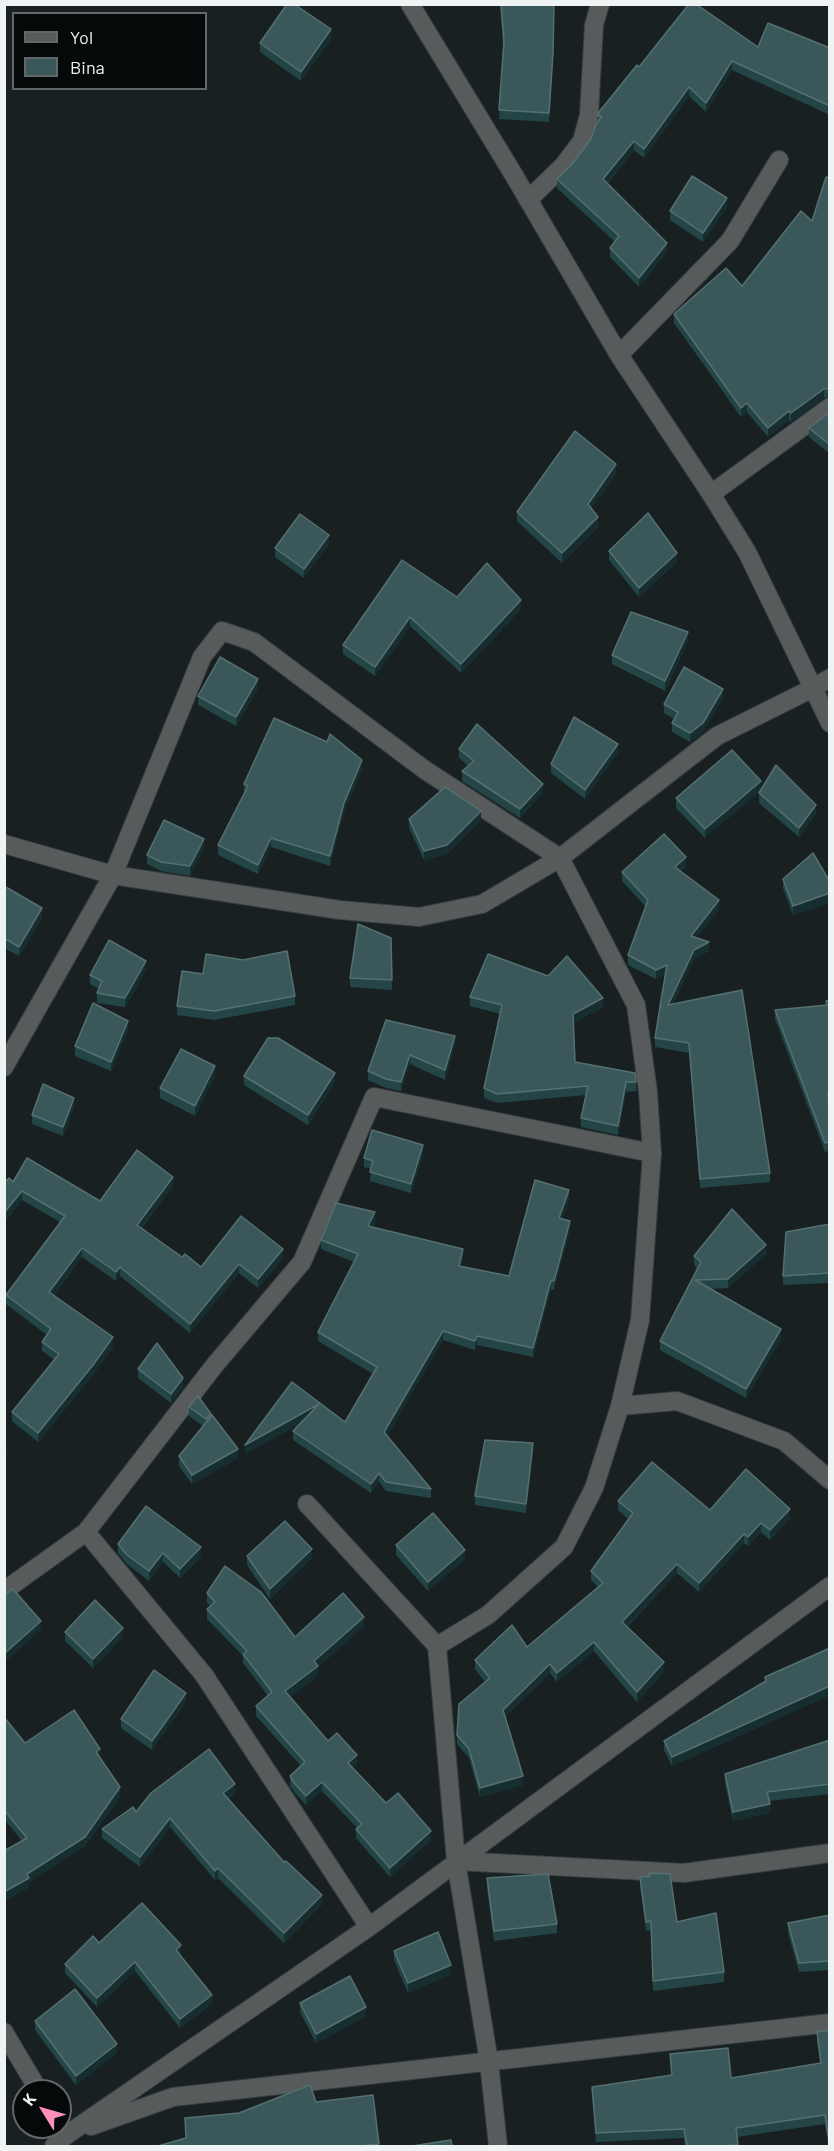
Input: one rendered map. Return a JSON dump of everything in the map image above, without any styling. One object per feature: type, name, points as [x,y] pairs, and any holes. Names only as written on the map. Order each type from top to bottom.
[{"type":"street","points":[[410,4],[619,355],[747,552],[830,723]]},
{"type":"street","points":[[528,200],[563,166],[582,141],[589,115],[594,26],[600,4]]},
{"type":"street","points":[[619,355],[730,241],[779,160]]},
{"type":"street","points":[[711,494],[830,407]]},
{"type":"street","points":[[4,1066],[112,875],[202,657],[222,632],[254,642],[425,770],[560,858],[636,1005],[648,1092],[651,1153],[640,1320],[620,1406],[594,1488],[564,1547],[488,1615],[437,1646]]},
{"type":"street","points":[[4,844],[112,875],[340,910],[419,917],[482,904],[560,858],[717,736],[830,678]]},
{"type":"street","points":[[4,1591],[86,1532],[214,1366],[302,1262],[374,1097],[651,1153]]},
{"type":"street","points":[[620,1406],[677,1401],[784,1441],[830,1480]]},
{"type":"street","points":[[307,1504],[437,1646],[456,1861],[489,2062],[498,2146]]},
{"type":"street","points":[[86,1532],[204,1675],[369,1927]]},
{"type":"street","points":[[72,2128],[369,1927],[830,1586]]},
{"type":"street","points":[[456,1861],[684,1873],[830,1853]]},
{"type":"street","points":[[72,2132],[173,2097],[830,2023]]},
{"type":"street","points":[[4,2032],[32,2079]]},
{"type":"building","points":[[287,4],[294,4],[331,29],[301,72],[260,43]]},
{"type":"building","points":[[501,4],[554,4],[549,113],[499,110],[504,41]]},
{"type":"building","points":[[689,4],[696,4],[758,47],[768,23],[830,48],[830,106],[732,61],[706,103],[689,87],[644,149],[634,141],[603,179],[667,243],[639,278],[610,248],[619,236],[557,179],[591,139],[596,124],[602,116],[598,116],[599,112],[637,65],[639,67]]},
{"type":"building","points":[[692,176],[727,198],[703,233],[670,211]]},
{"type":"building","points":[[826,177],[830,178],[830,388],[824,389],[791,413],[789,411],[768,428],[747,403],[741,408],[674,314],[726,268],[742,286],[801,211],[812,221]]},
{"type":"building","points":[[830,412],[830,445],[809,428]]},
{"type":"building","points":[[575,431],[616,464],[588,504],[598,517],[562,553],[517,512]]},
{"type":"building","points":[[648,513],[677,553],[639,588],[609,551]]},
{"type":"building","points":[[300,514],[329,535],[304,569],[275,548]]},
{"type":"building","points":[[402,560],[457,597],[487,563],[521,600],[461,664],[410,617],[375,667],[343,645]]},
{"type":"building","points":[[631,612],[688,632],[665,681],[612,655]]},
{"type":"building","points":[[220,657],[258,679],[236,717],[198,696]]},
{"type":"building","points":[[684,667],[723,689],[703,723],[690,733],[672,723],[678,712],[664,704]]},
{"type":"building","points":[[574,717],[618,744],[585,790],[551,764]]},
{"type":"building","points":[[274,718],[327,742],[330,734],[362,760],[344,803],[330,856],[271,838],[258,865],[218,845],[248,786],[244,784]]},
{"type":"building","points":[[477,724],[543,784],[520,809],[462,771],[474,761],[459,749]]},
{"type":"building","points":[[732,750],[761,781],[705,829],[676,798]]},
{"type":"building","points":[[776,765],[816,805],[799,828],[759,793]]},
{"type":"building","points":[[445,787],[481,811],[447,845],[424,851],[409,819]]},
{"type":"building","points":[[164,820],[204,839],[190,866],[161,862],[147,855]]},
{"type":"building","points":[[664,834],[686,857],[675,867],[719,900],[691,936],[709,942],[694,950],[668,1005],[742,990],[770,1173],[700,1179],[689,1043],[655,1038],[667,965],[656,970],[628,955],[648,900],[622,872]]},
{"type":"building","points":[[813,853],[830,882],[830,893],[793,906],[783,879]]},
{"type":"building","points":[[4,886],[42,908],[19,947],[4,938]]},
{"type":"building","points":[[358,924],[391,938],[392,980],[350,978]]},
{"type":"building","points":[[109,940],[146,961],[125,998],[97,993],[102,981],[90,975]]},
{"type":"building","points":[[287,951],[295,996],[214,1011],[177,1006],[182,971],[203,974],[206,954],[243,960]]},
{"type":"building","points":[[488,954],[548,976],[567,956],[603,998],[573,1014],[575,1062],[635,1073],[636,1082],[626,1082],[618,1126],[581,1118],[588,1086],[497,1094],[484,1088],[502,1005],[470,997]]},
{"type":"building","points":[[830,1000],[830,1093],[828,1093],[830,1142],[825,1143],[775,1010],[827,1005],[826,1001]]},
{"type":"building","points":[[93,1003],[128,1021],[111,1062],[75,1046]]},
{"type":"building","points":[[386,1020],[455,1036],[445,1070],[410,1055],[401,1082],[386,1079],[368,1071]]},
{"type":"building","points":[[268,1038],[278,1038],[335,1073],[308,1115],[244,1076]]},
{"type":"building","points":[[181,1049],[215,1066],[195,1106],[160,1088]]},
{"type":"building","points":[[43,1084],[74,1098],[63,1127],[32,1115]]},
{"type":"building","points":[[372,1130],[423,1145],[411,1184],[370,1172],[373,1161],[364,1158]]},
{"type":"building","points":[[137,1150],[173,1177],[137,1225],[182,1257],[185,1254],[201,1267],[241,1216],[283,1249],[258,1279],[239,1264],[190,1324],[120,1267],[116,1272],[82,1248],[49,1292],[113,1337],[38,1433],[12,1412],[59,1354],[42,1342],[51,1329],[6,1295],[65,1216],[22,1191],[4,1213],[4,1183],[9,1178],[13,1182],[27,1158],[100,1201]]},
{"type":"building","points":[[535,1180],[569,1190],[559,1218],[570,1221],[533,1348],[477,1336],[475,1341],[443,1331],[384,1432],[431,1489],[386,1482],[379,1473],[371,1484],[293,1431],[319,1404],[245,1445],[292,1382],[345,1422],[377,1367],[318,1332],[358,1254],[321,1240],[336,1203],[375,1212],[368,1226],[463,1249],[459,1266],[509,1276]]},
{"type":"building","points":[[732,1209],[766,1245],[728,1279],[695,1280],[781,1329],[746,1389],[660,1341],[701,1262],[694,1256]]},
{"type":"building","points":[[830,1224],[830,1273],[783,1276],[786,1232]]},
{"type":"building","points":[[157,1343],[183,1378],[171,1394],[138,1369]]},
{"type":"building","points":[[198,1396],[211,1414],[206,1419],[189,1407]]},
{"type":"building","points":[[212,1415],[238,1449],[192,1475],[179,1456]]},
{"type":"building","points":[[485,1440],[533,1443],[526,1504],[475,1496]]},
{"type":"building","points":[[652,1462],[710,1510],[746,1469],[790,1509],[770,1530],[761,1523],[748,1537],[744,1534],[699,1583],[677,1564],[622,1622],[664,1662],[637,1692],[594,1642],[557,1673],[550,1664],[503,1710],[523,1776],[480,1788],[469,1749],[457,1735],[459,1704],[490,1678],[475,1660],[512,1625],[527,1647],[603,1583],[591,1571],[633,1513],[618,1501]]},
{"type":"building","points":[[146,1506],[201,1547],[180,1569],[163,1553],[149,1571],[127,1555],[118,1544]]},
{"type":"building","points":[[433,1513],[465,1550],[428,1582],[396,1545]]},
{"type":"building","points":[[285,1521],[312,1549],[270,1589],[247,1556]]},
{"type":"building","points":[[225,1566],[261,1592],[295,1637],[343,1593],[364,1617],[314,1661],[318,1666],[285,1691],[328,1741],[337,1733],[357,1755],[348,1763],[386,1803],[398,1793],[431,1831],[390,1868],[356,1829],[362,1824],[322,1782],[306,1796],[290,1776],[305,1762],[256,1706],[272,1692],[243,1654],[247,1651],[207,1609],[215,1602],[207,1593]]},
{"type":"building","points":[[13,1589],[41,1621],[4,1654],[4,1596]]},
{"type":"building","points":[[95,1600],[123,1628],[93,1659],[65,1632]]},
{"type":"building","points":[[830,1648],[830,1686],[672,1757],[664,1741],[766,1681],[765,1677]]},
{"type":"building","points":[[154,1670],[186,1693],[152,1741],[121,1719]]},
{"type":"building","points":[[74,1710],[100,1749],[96,1752],[120,1787],[85,1837],[27,1874],[29,1878],[4,1892],[4,1851],[27,1838],[4,1810],[4,1717],[25,1743]]},
{"type":"building","points":[[830,1740],[830,1784],[767,1792],[770,1804],[733,1812],[725,1774]]},
{"type":"building","points":[[209,1749],[235,1784],[223,1793],[284,1862],[286,1861],[322,1895],[284,1933],[218,1868],[215,1871],[170,1818],[140,1857],[102,1829],[133,1807],[136,1812],[151,1793]]},
{"type":"building","points":[[649,1873],[670,1874],[677,1922],[716,1913],[724,1972],[653,1981],[651,1921],[646,1922],[640,1877],[650,1876]]},
{"type":"building","points":[[548,1874],[557,1924],[494,1931],[487,1878]]},
{"type":"building","points":[[142,1903],[181,1945],[176,1950],[212,1995],[180,2019],[135,1962],[97,1998],[65,1964],[93,1936],[99,1943]]},
{"type":"building","points":[[830,1915],[830,1961],[799,1963],[788,1923]]},
{"type":"building","points":[[438,1932],[451,1965],[408,1983],[394,1951]]},
{"type":"building","points":[[350,1976],[366,2007],[316,2034],[300,2003]]},
{"type":"building","points":[[75,1989],[117,2044],[76,2076],[35,2021]]},
{"type":"building","points":[[830,2030],[830,2134],[828,2135],[825,2115],[736,2128],[738,2145],[687,2146],[684,2129],[596,2133],[592,2087],[672,2075],[670,2054],[728,2048],[731,2078],[821,2063],[817,2032]]},
{"type":"building","points":[[310,2085],[316,2102],[373,2095],[379,2144],[359,2146],[158,2146],[186,2138],[185,2118],[239,2113]]},
{"type":"building","points":[[451,2140],[452,2146],[412,2146]]}]
